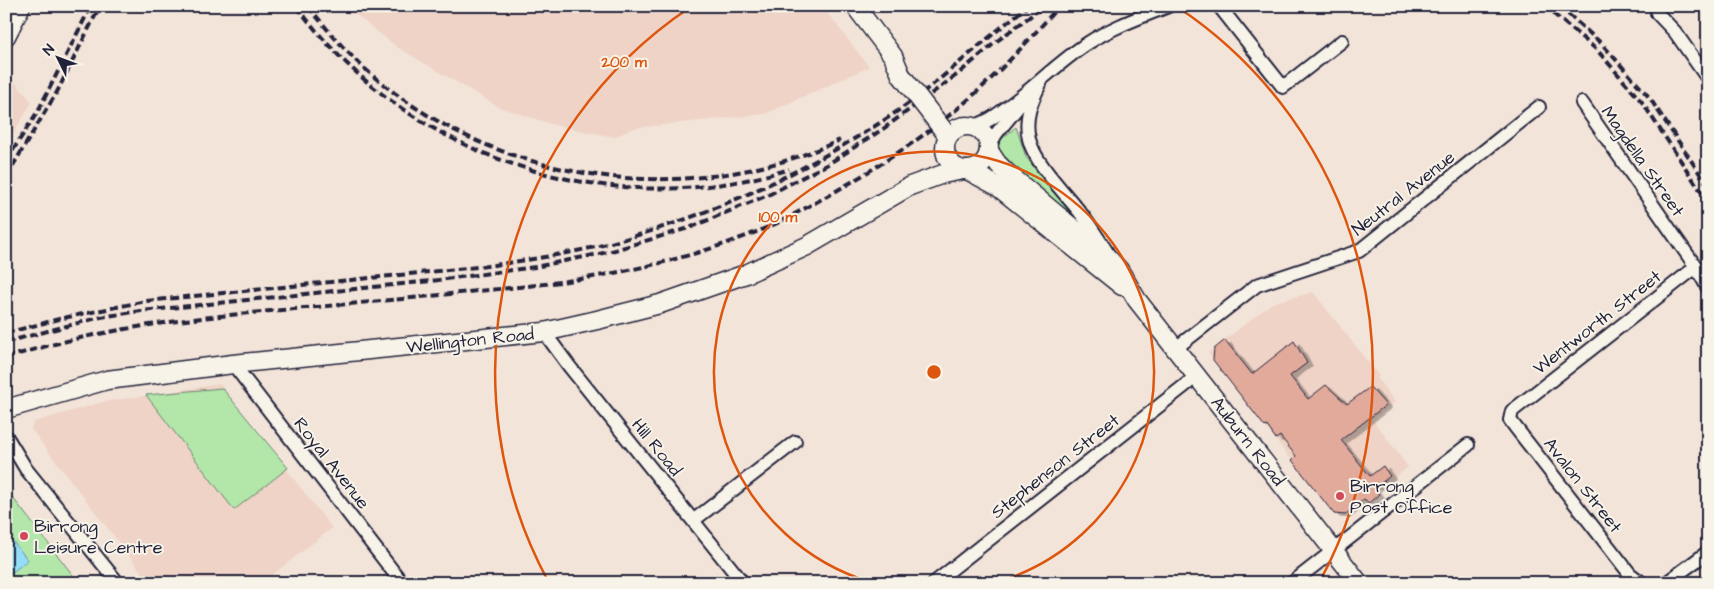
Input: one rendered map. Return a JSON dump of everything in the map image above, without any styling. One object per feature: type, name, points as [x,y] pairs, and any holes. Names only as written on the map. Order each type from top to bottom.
[{"type":"main road","points":[[6,36],[21,6]]},
{"type":"main road","points":[[855,6],[954,133]]},
{"type":"main road","points":[[982,132],[989,149],[982,165],[974,169],[965,170],[955,167],[948,160],[954,133],[982,132]]},
{"type":"main road","name":"Wellington Road","points":[[910,186],[933,163],[954,133]]},
{"type":"main road","name":"Auburn Road","points":[[989,149],[997,163],[1006,172],[1096,246],[1119,270],[1137,300],[1359,583]]},
{"type":"main road","name":"Wellington Road","points":[[6,409],[107,380],[234,364],[544,332],[660,304],[746,274],[807,246],[910,186],[942,174],[965,170]]},
{"type":"main road","name":"Auburn Road","points":[[965,170],[997,186],[1137,300]]},
{"type":"street","points":[[954,133],[981,124],[994,117],[1088,43],[1115,28],[1168,6]]},
{"type":"street","points":[[1219,6],[1283,87],[1342,40]]},
{"type":"street","points":[[1657,13],[1675,32],[1708,79]]},
{"type":"street","points":[[989,149],[998,132],[1039,83]]},
{"type":"street","name":"Auburn Road","points":[[1039,83],[1028,115],[1027,130],[1030,145],[1042,164],[1093,230],[1119,270]]},
{"type":"street","name":"Magdella Street","points":[[1582,103],[1708,288]]},
{"type":"street","name":"Neutral Avenue","points":[[1176,348],[1257,285],[1359,251],[1539,107]]},
{"type":"street","name":"Wentworth Street","points":[[1519,405],[1696,268]]},
{"type":"street","name":"Hill Road","points":[[544,332],[569,366],[743,583]]},
{"type":"street","name":"Royal Avenue","points":[[234,364],[402,583]]},
{"type":"street","name":"Stephenson Street","points":[[934,583],[1197,376]]},
{"type":"street","name":"Avalon Street","points":[[1519,405],[1512,411],[1510,420],[1630,574],[1642,583]]},
{"type":"street","points":[[6,436],[26,469],[118,583]]},
{"type":"street","points":[[694,520],[794,442]]},
{"type":"street","points":[[1292,583],[1468,445]]},
{"type":"street","points":[[1666,583],[1708,552]]},
{"type":"shaded area","points":[[345,6],[822,6],[869,67],[765,114],[634,128],[614,137],[554,125],[499,107],[397,47]]},
{"type":"shaded area","points":[[6,72],[32,102],[6,146]]},
{"type":"shaded area","points":[[1313,292],[1379,376],[1377,378],[1395,402],[1373,420],[1408,467],[1347,516],[1334,515],[1208,353],[1272,303]]},
{"type":"shaded area","points":[[220,384],[332,528],[262,583],[150,583],[31,429],[34,422],[103,402]]},
{"type":"green space","points":[[1016,127],[1026,157],[1071,214],[1003,161],[996,147],[998,142]]},
{"type":"green space","points":[[222,388],[288,468],[234,510],[146,395]]},
{"type":"green space","name":"Birrong Leisure Centre","points":[[6,489],[79,583],[6,583]]},
{"type":"water","points":[[6,533],[28,560],[6,577]]},
{"type":"building","points":[[1225,340],[1252,374],[1294,341],[1307,363],[1290,376],[1308,399],[1326,385],[1347,404],[1370,387],[1386,405],[1341,440],[1370,476],[1383,466],[1390,476],[1374,489],[1379,494],[1369,503],[1364,499],[1345,515],[1334,514],[1292,460],[1296,456],[1280,436],[1276,439],[1267,426],[1265,427],[1213,360],[1214,349]]},
{"type":"railway","points":[[6,161],[38,111],[91,6]]},
{"type":"railway","points":[[6,177],[57,92],[100,6]]},
{"type":"railway","points":[[297,6],[342,59],[395,103],[454,139],[517,166],[584,182],[652,189],[721,184],[789,169]]},
{"type":"railway","points":[[308,6],[356,61],[415,107],[470,138],[529,160],[591,174],[654,179],[717,175],[780,162],[840,140]]},
{"type":"railway","points":[[6,333],[63,318],[146,301],[487,266],[577,251],[644,233],[681,221],[753,192],[856,138],[925,91],[1028,6]]},
{"type":"railway","points":[[6,342],[101,317],[141,311],[431,281],[535,267],[608,252],[689,228],[768,195],[828,164],[883,129],[958,74],[997,41],[1044,6]]},
{"type":"railway","points":[[1544,6],[1597,50],[1642,102],[1708,202]]},
{"type":"railway","points":[[1559,6],[1602,44],[1649,97],[1708,186]]},
{"type":"railway","points":[[6,358],[83,337],[199,318],[546,284],[614,273],[695,254],[754,233],[787,218],[849,184],[907,147],[979,90],[1020,50],[1058,7]]},
{"type":"place","name":"Birrong Post Office","points":[[1340,496]]},
{"type":"place","name":"Birrong Leisure Centre","points":[[24,536]]}]
